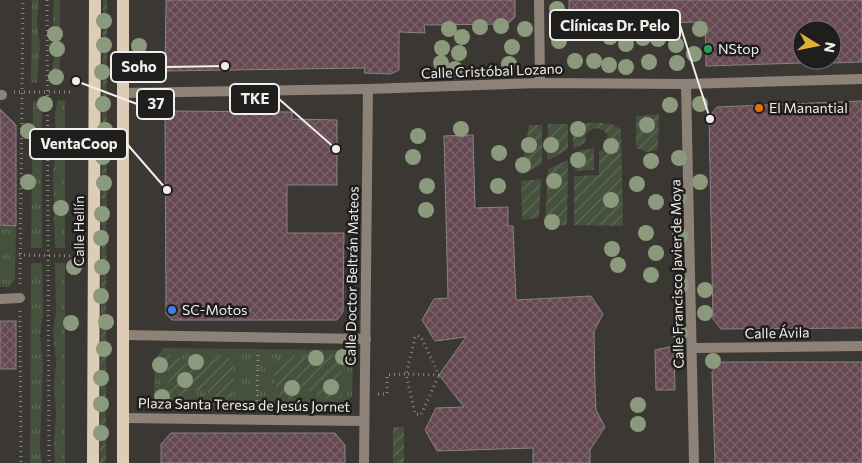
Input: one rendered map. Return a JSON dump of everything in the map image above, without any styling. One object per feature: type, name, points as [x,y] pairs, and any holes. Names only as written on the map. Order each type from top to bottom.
[{"type":"main road","name":"Calle Hellín","points":[[93,463],[95,0]]},
{"type":"main road","points":[[123,0],[123,463]]},
{"type":"street","points":[[539,0],[540,83]]},
{"type":"street","name":"Calle Cristóbal Lozano","points":[[123,92],[368,89],[540,83],[686,84],[862,80]]},
{"type":"street","name":"Calle Francisco Javier de Moya","points":[[686,84],[694,463]]},
{"type":"street","name":"Calle Doctor Beltrán Mateos","points":[[364,463],[368,89]]},
{"type":"street","points":[[0,298],[20,298]]},
{"type":"street","points":[[123,336],[366,339]]},
{"type":"street","name":"Calle Ávila","points":[[692,348],[862,346]]},
{"type":"street","name":"Plaza Santa Teresa de Jesús Jornet","points":[[124,418],[364,420]]},
{"type":"path","points":[[21,463],[19,256],[23,0]]},
{"type":"path","points":[[46,0],[49,463]]},
{"type":"path","points":[[1,95],[21,92],[71,92]]},
{"type":"path","points":[[19,256],[74,256]]},
{"type":"path","points":[[418,336],[439,375],[421,415],[418,416],[411,400],[406,374],[415,338],[418,336]]},
{"type":"path","points":[[256,419],[258,337]]},
{"type":"path","points":[[364,394],[388,394],[387,375],[439,375]]},
{"type":"green space","points":[[32,0],[39,0],[37,22],[40,45],[37,83],[31,82]]},
{"type":"green space","points":[[54,0],[60,0],[60,83],[53,83],[52,79],[55,48]]},
{"type":"green space","points":[[103,0],[107,0],[106,463],[100,463]]},
{"type":"green space","points":[[58,100],[65,101],[65,248],[55,248],[53,174],[56,146],[55,113]]},
{"type":"green space","points":[[33,101],[42,101],[42,248],[31,248]]},
{"type":"green space","points":[[659,114],[658,150],[647,152],[636,148],[636,116]]},
{"type":"green space","points":[[573,123],[605,123],[621,130],[623,226],[574,225],[574,176],[599,175],[599,152],[606,147],[607,134],[603,130],[594,128],[586,134],[585,143],[573,149]]},
{"type":"green space","points":[[548,124],[568,124],[568,149],[547,161]]},
{"type":"green space","points":[[529,125],[542,125],[542,164],[521,175]]},
{"type":"green space","points":[[594,148],[594,170],[575,171],[578,151]]},
{"type":"green space","points":[[568,160],[567,225],[545,226],[548,169]]},
{"type":"green space","points":[[541,179],[539,218],[522,220],[521,181]]},
{"type":"green space","points":[[0,225],[16,226],[15,279],[9,287],[0,287]]},
{"type":"green space","points":[[31,263],[42,263],[43,313],[40,337],[43,362],[40,448],[42,463],[30,463]]},
{"type":"green space","points":[[55,263],[65,263],[65,463],[55,463],[54,444],[56,414],[54,386],[56,363],[53,333],[56,312]]},
{"type":"green space","points":[[163,348],[345,350],[353,359],[352,396],[342,406],[162,405],[154,394],[155,360]]},
{"type":"green space","points":[[324,354],[340,356],[348,364],[341,369],[340,384],[346,389],[340,398],[322,399],[317,391],[301,391],[296,399],[283,398],[277,394],[274,373],[277,358],[285,355],[320,359]]},
{"type":"green space","points":[[168,355],[177,355],[188,364],[204,365],[213,355],[228,355],[234,362],[233,393],[229,398],[213,399],[207,391],[191,391],[185,398],[169,398],[162,390],[168,384],[169,370],[162,364],[161,359]]},
{"type":"green space","points":[[393,427],[404,427],[404,463],[393,463]]},
{"type":"building","points":[[166,0],[515,0],[515,17],[508,24],[424,25],[425,33],[399,32],[399,70],[391,74],[364,73],[365,68],[165,71]]},
{"type":"building","points":[[569,0],[862,0],[862,62],[842,63],[842,20],[792,20],[792,63],[706,66],[705,22],[569,24]]},
{"type":"building","points":[[862,101],[862,328],[721,329],[713,319],[709,117],[717,107]]},
{"type":"building","points":[[0,109],[16,125],[16,226],[0,225]]},
{"type":"building","points":[[169,111],[292,112],[292,119],[337,120],[337,185],[287,185],[287,233],[344,233],[343,312],[337,320],[172,320],[166,314],[165,117]]},
{"type":"building","points":[[473,135],[475,208],[508,207],[508,226],[513,226],[516,300],[591,296],[603,314],[594,331],[595,388],[596,410],[605,427],[590,450],[590,463],[533,463],[533,448],[437,451],[425,430],[436,408],[464,407],[439,375],[466,337],[435,341],[422,320],[434,299],[448,298],[444,136]]},
{"type":"building","points":[[0,321],[16,321],[16,369],[0,369]]},
{"type":"building","points":[[674,346],[675,390],[656,390],[655,350]]},
{"type":"building","points":[[719,362],[862,362],[862,463],[715,463],[712,372]]},
{"type":"building","points":[[171,433],[335,433],[345,445],[345,463],[161,463],[161,444]]},
{"type":"place","name":"NStop","points":[[708,49]]},
{"type":"place","name":"Soho","points":[[225,66]]},
{"type":"place","name":"37","points":[[76,81]]},
{"type":"place","name":"El Manantial","points":[[759,108]]},
{"type":"place","name":"Clínicas Dr. Pelo","points":[[710,119]]},
{"type":"place","name":"TKE","points":[[336,149]]},
{"type":"place","name":"VentaCoop","points":[[167,190]]},
{"type":"place","name":"SC-Motos","points":[[172,310]]}]
